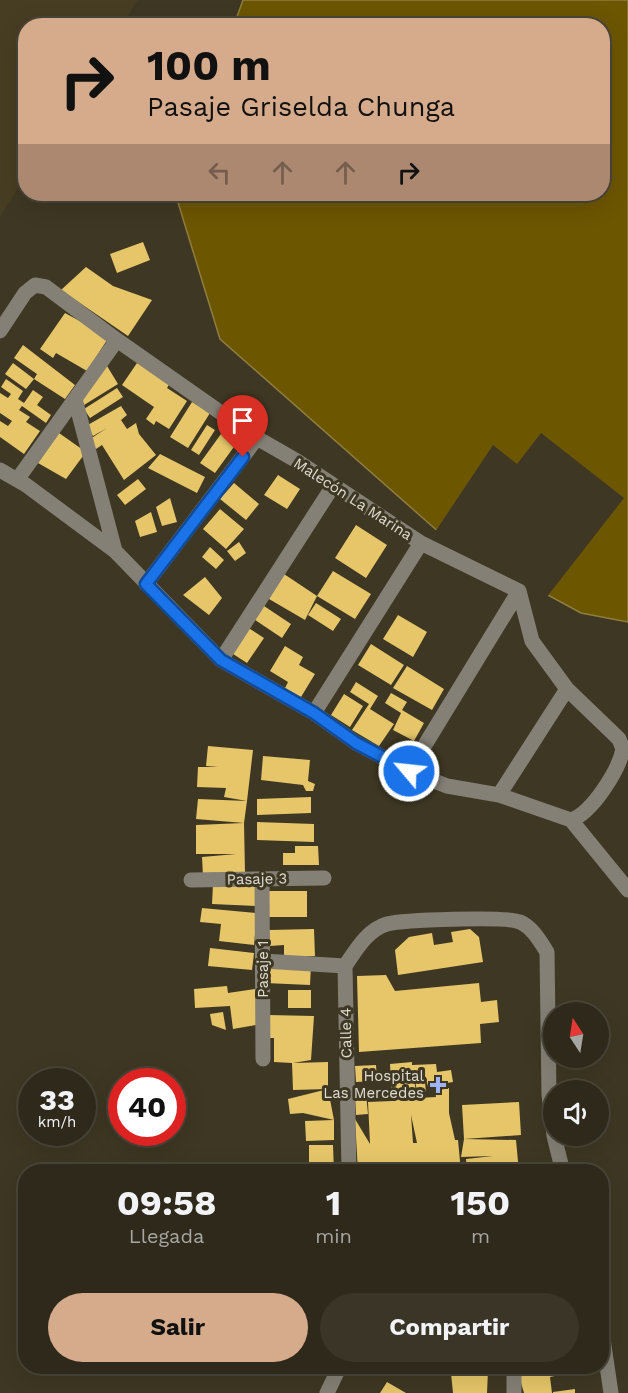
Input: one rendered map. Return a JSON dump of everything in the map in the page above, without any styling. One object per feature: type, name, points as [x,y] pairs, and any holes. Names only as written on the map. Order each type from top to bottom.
[{"type":"street","name":"Malecón La Marina","points":[[0,331],[25,293],[35,285],[46,286],[117,340],[257,438],[297,461],[421,543],[519,591]]},
{"type":"street","points":[[17,480],[117,340]]},
{"type":"street","points":[[75,399],[115,551]]},
{"type":"street","points":[[146,584],[257,438]]},
{"type":"street","points":[[0,470],[115,551],[221,660],[314,713],[356,743],[409,771],[447,786],[499,795],[571,820],[628,890]]},
{"type":"street","points":[[221,660],[333,486]]},
{"type":"street","points":[[314,713],[421,543]]},
{"type":"street","points":[[519,591],[532,641],[567,689],[619,739],[623,749],[613,775],[585,813],[571,820]]},
{"type":"street","points":[[409,771],[519,591]]},
{"type":"street","points":[[499,795],[567,689]]},
{"type":"street","name":"Pasaje 3","points":[[191,880],[324,878]]},
{"type":"street","name":"Pasaje 1","points":[[262,879],[263,1059]]},
{"type":"street","points":[[263,961],[345,966],[364,939],[386,924],[496,918],[520,922],[537,936],[547,952],[549,1080]]},
{"type":"street","name":"Calle 4","points":[[345,966],[349,1164]]},
{"type":"street","points":[[556,1146],[560,1164]]},
{"type":"street","points":[[327,1393],[336,1374]]},
{"type":"street","points":[[514,1374],[514,1393]]},
{"type":"street","points":[[608,1374],[611,1393]]},
{"type":"shaded area","points":[[0,0],[138,0],[126,18],[18,18],[18,188],[0,217]]},
{"type":"shaded area","points":[[243,0],[628,0],[628,622],[581,613],[450,542],[220,339],[178,201],[610,201],[610,18],[237,18]]},
{"type":"pier","points":[[541,433],[624,498],[546,598],[449,545],[435,532],[493,445],[517,464]]},
{"type":"building","points":[[143,242],[150,260],[117,273],[110,254]]},
{"type":"building","points":[[86,267],[113,286],[152,300],[128,336],[61,290]]},
{"type":"building","points":[[65,313],[109,337],[87,371],[56,353],[53,358],[40,349]]},
{"type":"building","points":[[23,345],[75,385],[65,399],[34,379],[37,374],[14,358]]},
{"type":"building","points":[[104,361],[118,384],[84,405],[79,396]]},
{"type":"building","points":[[13,363],[34,379],[26,389],[5,374]]},
{"type":"building","points":[[137,363],[170,383],[167,388],[187,401],[169,429],[156,421],[154,425],[146,419],[154,407],[122,385]]},
{"type":"building","points":[[6,379],[23,391],[18,399],[24,403],[33,390],[43,397],[37,405],[51,415],[46,423],[22,406],[19,410],[30,417],[26,422],[40,431],[24,454],[0,437],[0,421],[8,426],[12,421],[0,413],[0,393],[8,398],[11,394],[1,387]]},
{"type":"building","points":[[117,388],[123,397],[90,418],[84,409]]},
{"type":"building","points":[[192,402],[210,413],[188,448],[170,437]]},
{"type":"building","points":[[121,406],[127,415],[121,420],[127,429],[136,423],[139,434],[156,455],[124,480],[102,445],[96,449],[90,439],[107,428],[93,436],[86,426]]},
{"type":"building","points":[[207,425],[215,430],[199,455],[191,450]]},
{"type":"building","points":[[59,433],[86,452],[66,479],[38,463]]},
{"type":"building","points":[[221,434],[236,444],[215,473],[200,463]]},
{"type":"building","points":[[160,454],[205,477],[197,493],[148,468]]},
{"type":"building","points":[[278,475],[300,489],[287,509],[264,495]]},
{"type":"building","points":[[138,479],[146,489],[125,505],[117,495]]},
{"type":"building","points":[[234,483],[259,504],[246,520],[220,499]]},
{"type":"building","points":[[170,498],[177,522],[162,526],[156,507]]},
{"type":"building","points":[[220,509],[244,529],[226,549],[203,529]]},
{"type":"building","points":[[151,512],[157,532],[140,537],[135,521]]},
{"type":"building","points":[[356,525],[387,545],[366,578],[335,558]]},
{"type":"building","points":[[239,542],[246,553],[235,561],[227,551]]},
{"type":"building","points":[[210,547],[224,560],[216,569],[202,557]]},
{"type":"building","points":[[333,571],[371,594],[355,619],[317,596]]},
{"type":"building","points":[[284,574],[317,596],[305,620],[269,599]]},
{"type":"building","points":[[205,577],[222,598],[209,615],[183,595]]},
{"type":"building","points":[[316,603],[341,619],[333,631],[308,615]]},
{"type":"building","points":[[261,604],[291,624],[282,638],[252,618]]},
{"type":"building","points":[[398,615],[427,632],[413,657],[383,639]]},
{"type":"building","points":[[247,627],[264,638],[247,663],[230,652]]},
{"type":"building","points":[[371,644],[404,665],[391,685],[358,665]]},
{"type":"building","points":[[285,646],[303,657],[299,665],[315,674],[301,697],[285,688],[288,682],[270,671]]},
{"type":"building","points":[[407,666],[444,689],[432,710],[393,688]]},
{"type":"building","points":[[356,682],[378,696],[370,709],[394,724],[379,746],[352,730],[369,704],[350,692]]},
{"type":"building","points":[[391,693],[407,702],[402,710],[424,723],[414,741],[393,730],[401,713],[385,703]]},
{"type":"building","points":[[344,694],[363,706],[350,727],[331,715]]},
{"type":"building","points":[[208,746],[253,750],[247,801],[224,797],[226,788],[197,787],[198,767],[218,767],[206,766]]},
{"type":"building","points":[[263,756],[310,760],[308,781],[315,784],[313,791],[306,791],[303,785],[261,780]]},
{"type":"building","points":[[311,797],[311,813],[257,815],[257,799]]},
{"type":"building","points":[[198,799],[247,801],[244,823],[196,819]]},
{"type":"building","points":[[257,822],[314,824],[314,842],[257,840]]},
{"type":"building","points":[[244,823],[245,873],[203,876],[202,857],[236,854],[196,854],[196,825]]},
{"type":"building","points":[[295,846],[318,846],[319,865],[283,865],[283,853],[295,853]]},
{"type":"building","points":[[213,884],[258,887],[257,906],[212,904]]},
{"type":"building","points":[[267,891],[307,891],[307,917],[267,917]]},
{"type":"building","points":[[202,908],[257,913],[254,945],[219,941],[221,924],[200,922]]},
{"type":"building","points":[[314,929],[315,956],[284,957],[284,945],[270,946],[269,930]]},
{"type":"building","points":[[470,929],[479,937],[483,962],[398,975],[395,950],[409,937],[432,933],[434,945],[453,942],[451,932]]},
{"type":"building","points":[[210,948],[254,953],[252,970],[208,966]]},
{"type":"building","points":[[266,963],[311,965],[310,985],[265,983]]},
{"type":"building","points":[[386,975],[395,991],[479,983],[481,1002],[497,1000],[499,1022],[480,1024],[481,1043],[359,1052],[357,976]]},
{"type":"building","points":[[227,986],[228,993],[255,989],[261,1024],[233,1029],[230,1006],[195,1008],[194,989]]},
{"type":"building","points":[[288,990],[311,990],[311,1008],[288,1008]]},
{"type":"building","points":[[223,1012],[226,1030],[212,1025],[210,1014]]},
{"type":"building","points":[[268,1015],[314,1016],[311,1060],[293,1063],[328,1062],[328,1089],[293,1090],[292,1063],[274,1062],[274,1038],[267,1038]]},
{"type":"building","points":[[412,1062],[412,1065],[436,1064],[437,1072],[451,1070],[453,1082],[428,1086],[424,1073],[426,1092],[417,1090],[413,1073],[417,1098],[436,1097],[435,1091],[449,1088],[449,1113],[455,1140],[458,1140],[460,1164],[358,1164],[355,1119],[370,1144],[368,1102],[392,1101],[390,1064]],"holes":[[[411,1115],[417,1143],[413,1143]]]},
{"type":"building","points":[[376,1065],[377,1081],[356,1082],[355,1066]]},
{"type":"building","points":[[328,1089],[334,1120],[303,1113],[290,1114],[288,1099]]},
{"type":"building","points":[[366,1094],[368,1114],[356,1115],[355,1095]]},
{"type":"building","points":[[519,1102],[521,1135],[464,1139],[462,1105]]},
{"type":"building","points":[[334,1120],[334,1140],[306,1141],[305,1121]]},
{"type":"building","points":[[464,1139],[516,1140],[518,1164],[466,1164],[466,1159],[493,1156],[461,1157]]},
{"type":"building","points":[[309,1145],[333,1145],[334,1164],[309,1164]]},
{"type":"building","points":[[451,1374],[488,1374],[487,1393],[453,1393]]},
{"type":"building","points":[[518,1374],[564,1374],[550,1377],[552,1393],[524,1393]]},
{"type":"building","points":[[387,1382],[406,1393],[380,1393]]},
{"type":"building","points":[[575,1389],[575,1393],[553,1393],[553,1392]]},
{"type":"place","name":"Hospital Las Mercedes","points":[[438,1085]]},
{"type":"route","points":[[243,457],[146,584],[221,660],[314,713],[356,743],[409,771]]}]
